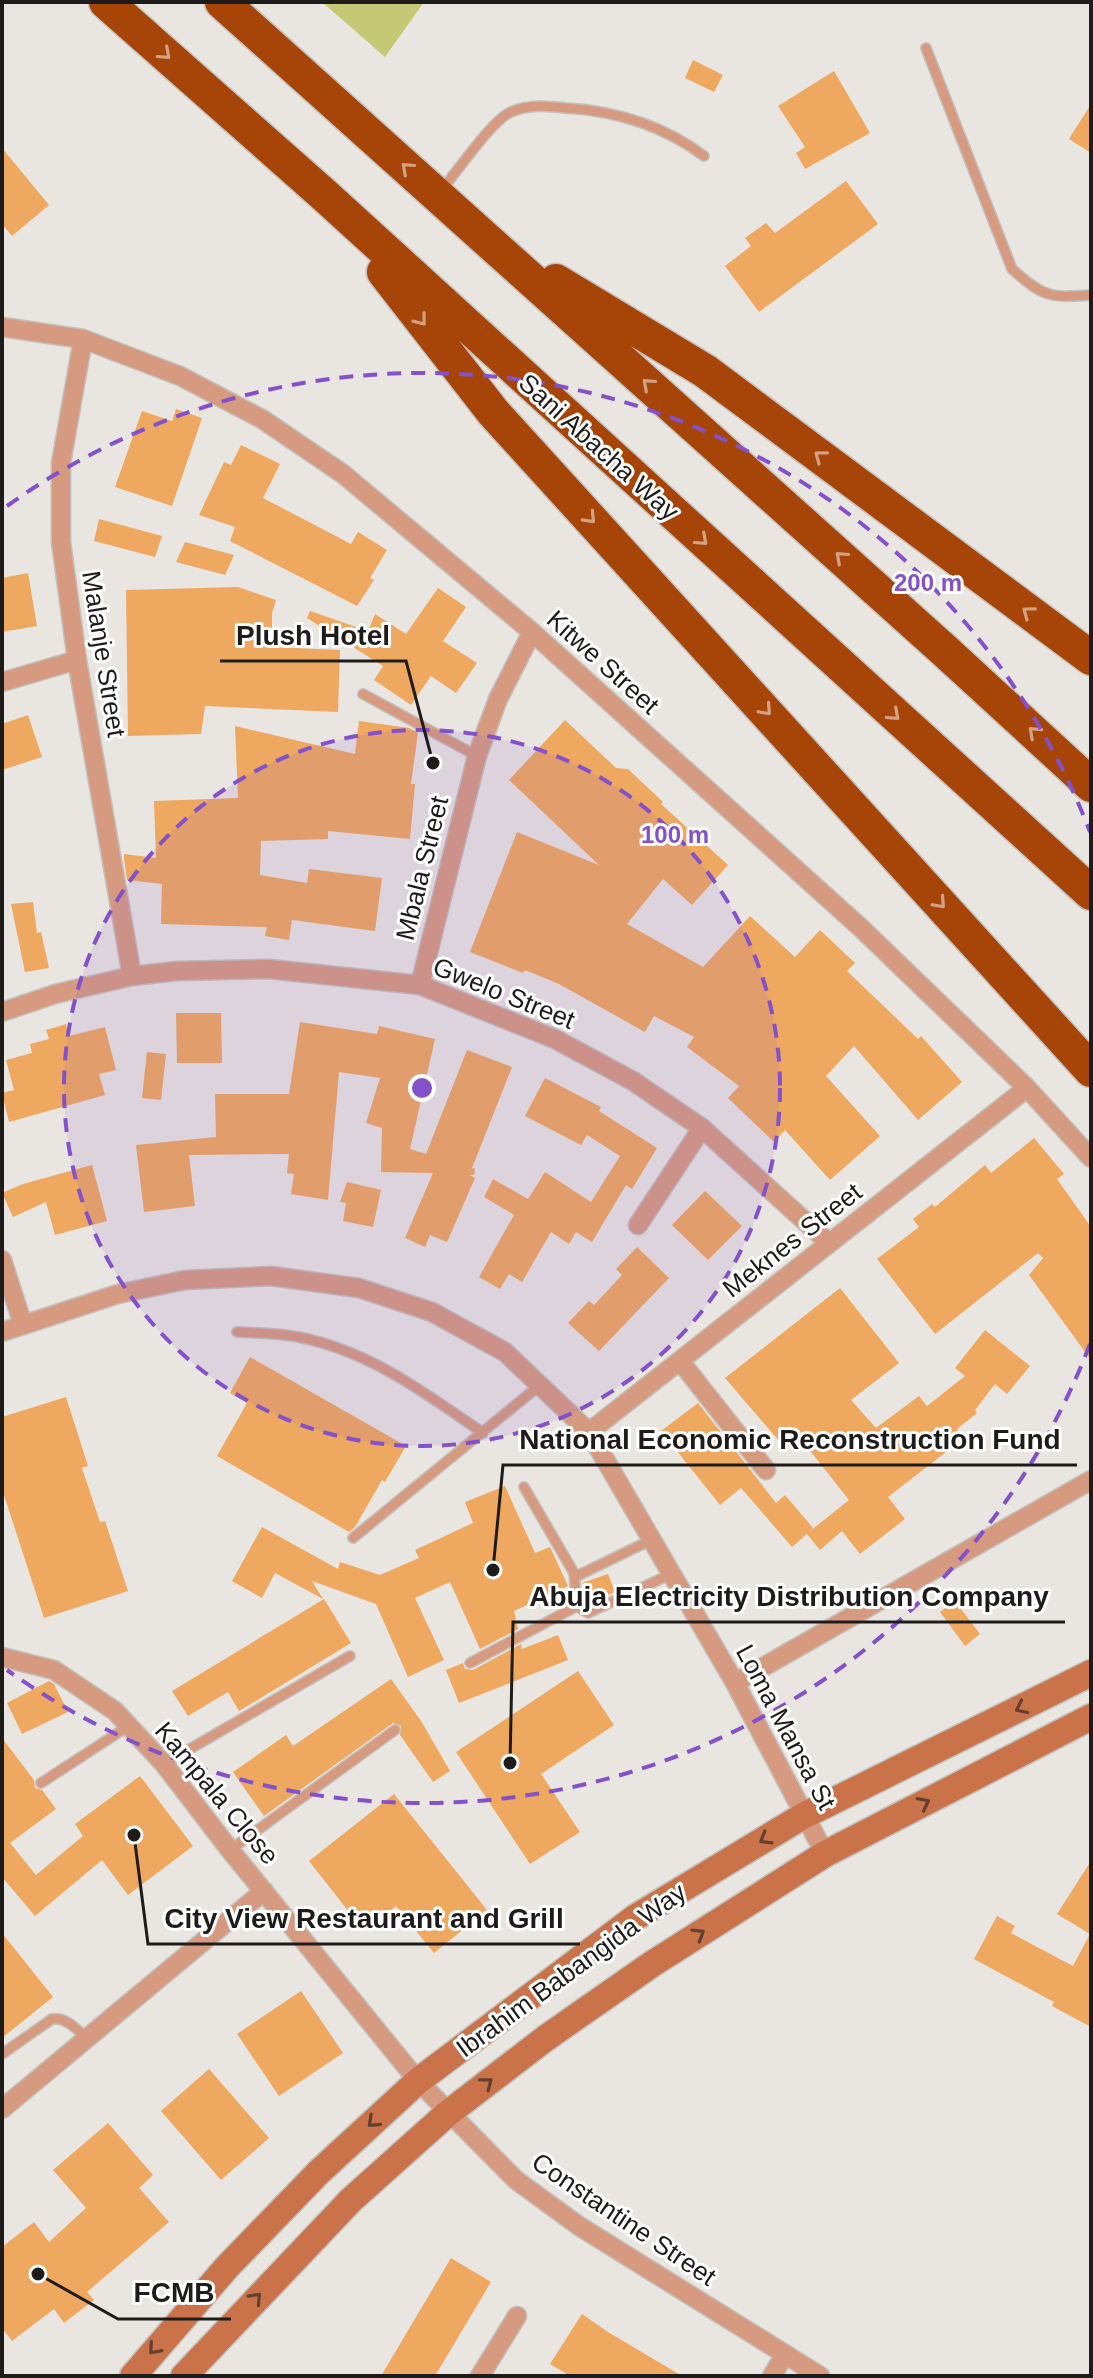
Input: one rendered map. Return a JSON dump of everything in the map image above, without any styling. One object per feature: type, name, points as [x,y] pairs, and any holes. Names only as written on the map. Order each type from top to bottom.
[{"type":"highway","name":"Sani Abacha Way","points":[[106,2],[322,193],[1091,893]]},
{"type":"highway","points":[[222,2],[1091,785]]},
{"type":"highway","points":[[322,193],[493,412],[1091,1070]]},
{"type":"highway","points":[[486,239],[705,371],[1091,658]]},
{"type":"main road","name":"Ibrahim Babangida Way","points":[[133,2376],[227,2267],[319,2172],[418,2081],[636,1917],[803,1816],[1091,1673]]},
{"type":"main road","name":"Ibrahim Babangida Way","points":[[184,2376],[351,2200],[447,2114],[546,2038],[652,1964],[825,1854],[1091,1717]]},
{"type":"street","name":"Kitwe Street","points":[[2,327],[83,339],[180,376],[262,419],[343,474],[532,632],[861,928],[1027,1088],[1091,1158]]},
{"type":"street","name":"Malanje Street","points":[[83,339],[61,463],[61,542],[77,660],[132,976]]},
{"type":"street","name":"Mbala Street","points":[[420,985],[477,756],[498,699],[532,632]]},
{"type":"street","points":[[2,682],[77,660]]},
{"type":"street","name":"Gwelo Street","points":[[2,1012],[55,994],[132,976],[177,971],[269,969],[420,985],[555,1039],[633,1081],[702,1128],[829,1243]]},
{"type":"street","name":"Meknes Street","points":[[589,1432],[1027,1088]]},
{"type":"street","points":[[638,1225],[702,1128]]},
{"type":"street","points":[[2,1260],[23,1325]]},
{"type":"street","name":"Loma Mansa St","points":[[2,1332],[118,1294],[185,1280],[271,1276],[359,1288],[432,1312],[505,1352],[589,1432],[735,1683],[825,1854]]},
{"type":"street","points":[[680,1361],[766,1470]]},
{"type":"street","points":[[735,1683],[1091,1480]]},
{"type":"street","name":"Kampala Close","points":[[2,1657],[54,1670],[115,1711],[164,1764],[264,1891],[2,2109]]},
{"type":"street","name":"Constantine Street","points":[[264,1891],[418,2081],[447,2114],[516,2180],[579,2226],[820,2376]]},
{"type":"street","points":[[486,2374],[517,2316]]},
{"type":"street","points":[[772,2376],[785,2354]]},
{"type":"lane","points":[[926,48],[1012,269],[1033,288],[1057,297],[1091,295]]},
{"type":"lane","points":[[437,195],[477,148],[492,125],[512,111],[543,106],[595,110],[638,121],[685,141],[704,156]]},
{"type":"lane","points":[[363,694],[477,756]]},
{"type":"lane","points":[[237,1332],[298,1337],[352,1353],[417,1388],[483,1433]]},
{"type":"lane","points":[[353,1538],[540,1385]]},
{"type":"lane","points":[[524,1487],[574,1573],[577,1606]]},
{"type":"lane","points":[[574,1573],[579,1575],[651,1540]]},
{"type":"lane","points":[[577,1606],[588,1613],[671,1574]]},
{"type":"lane","points":[[470,1663],[577,1606]]},
{"type":"lane","points":[[164,1764],[350,1656]]},
{"type":"lane","points":[[41,1783],[127,1727]]},
{"type":"lane","points":[[230,1850],[395,1730]]},
{"type":"lane","points":[[2,2054],[52,2019],[60,2018],[88,2039]]},
{"type":"green space","points":[[322,2],[424,2],[385,57]]},
{"type":"building","points":[[693,60],[723,75],[714,92],[685,78]]},
{"type":"building","points":[[834,71],[870,133],[805,169],[796,153],[805,147],[778,106]]},
{"type":"building","points":[[1091,104],[1091,153],[1069,139]]},
{"type":"building","points":[[2,148],[49,205],[12,236],[2,224]]},
{"type":"building","points":[[846,181],[878,224],[759,312],[725,266],[751,246],[745,238],[766,223],[775,233]]},
{"type":"building","points":[[176,409],[202,418],[172,506],[115,487],[142,411],[172,421]]},
{"type":"building","points":[[241,445],[280,464],[263,498],[351,544],[358,532],[387,550],[370,578],[374,580],[357,606],[230,541],[235,527],[199,515],[224,462],[231,465]]},
{"type":"building","points":[[99,519],[162,536],[155,557],[94,541]]},
{"type":"building","points":[[185,542],[234,555],[225,575],[176,562]]},
{"type":"building","points":[[28,573],[37,626],[2,632],[2,578]]},
{"type":"building","points":[[238,587],[276,600],[272,613],[272,647],[340,650],[338,712],[205,706],[201,734],[128,736],[126,590]]},
{"type":"building","points":[[438,588],[466,607],[443,641],[477,663],[456,693],[431,676],[411,705],[374,680],[383,666],[307,618],[310,611],[368,631],[375,614],[406,634]]},
{"type":"building","points":[[28,715],[42,757],[2,770],[2,724]]},
{"type":"building","points":[[565,720],[616,768],[628,769],[728,865],[692,905],[663,879],[627,924],[703,967],[750,916],[795,957],[820,930],[855,963],[847,971],[918,1039],[921,1036],[962,1082],[918,1120],[854,1046],[826,1076],[880,1136],[830,1180],[785,1130],[774,1142],[728,1098],[739,1086],[687,1047],[694,1037],[654,1016],[645,1032],[559,984],[470,952],[517,832],[599,865],[509,780]]},
{"type":"building","points":[[359,721],[409,728],[418,733],[411,784],[415,784],[410,839],[328,831],[328,839],[261,841],[260,875],[307,883],[309,869],[382,878],[375,931],[292,920],[289,940],[265,936],[267,927],[161,924],[162,884],[127,880],[124,858],[124,854],[156,858],[154,801],[238,798],[235,726],[355,754]]},
{"type":"building","points":[[33,902],[37,933],[41,932],[49,968],[25,972],[11,904]]},
{"type":"building","points":[[176,1013],[221,1013],[222,1063],[177,1063]]},
{"type":"building","points":[[300,1022],[377,1034],[379,1026],[435,1039],[410,1149],[426,1154],[467,1050],[512,1067],[472,1168],[475,1169],[474,1175],[469,1175],[475,1178],[447,1242],[430,1235],[425,1247],[405,1238],[433,1173],[381,1172],[382,1128],[366,1123],[380,1078],[339,1072],[328,1200],[291,1194],[294,1174],[287,1173],[289,1154],[189,1155],[195,1206],[144,1212],[136,1145],[216,1137],[215,1094],[289,1094]]},
{"type":"building","points":[[66,1024],[69,1036],[105,1027],[116,1070],[99,1074],[105,1095],[9,1122],[2,1093],[14,1090],[6,1060],[32,1053],[30,1044],[49,1039],[46,1030]]},
{"type":"building","points":[[147,1052],[166,1054],[161,1100],[142,1098]]},
{"type":"building","points":[[545,1078],[601,1107],[599,1111],[657,1148],[632,1189],[626,1185],[592,1242],[576,1232],[569,1244],[551,1232],[522,1282],[509,1274],[500,1289],[479,1277],[514,1215],[484,1197],[493,1179],[528,1199],[545,1172],[591,1202],[620,1156],[587,1135],[581,1145],[525,1116]]},
{"type":"building","points":[[1034,1138],[1064,1174],[1057,1179],[1091,1227],[1091,1360],[1029,1275],[1043,1258],[1038,1253],[935,1334],[877,1259],[919,1227],[913,1219],[932,1204],[935,1207],[985,1165],[991,1173]]},
{"type":"building","points":[[92,1165],[107,1221],[55,1235],[46,1202],[13,1217],[2,1193]]},
{"type":"building","points":[[347,1182],[381,1190],[373,1227],[343,1221],[346,1203],[340,1202]]},
{"type":"building","points":[[705,1191],[742,1226],[708,1260],[672,1225]]},
{"type":"building","points":[[637,1247],[669,1278],[599,1351],[568,1323],[589,1301],[594,1305],[622,1275],[616,1269]]},
{"type":"building","points":[[840,1288],[899,1363],[851,1400],[876,1428],[919,1396],[927,1406],[965,1376],[955,1368],[985,1330],[1030,1366],[1007,1394],[995,1384],[975,1410],[977,1413],[957,1429],[964,1438],[888,1497],[905,1519],[860,1554],[842,1531],[820,1550],[807,1534],[792,1547],[741,1488],[720,1505],[661,1431],[698,1403],[776,1503],[785,1495],[813,1528],[809,1532],[849,1500],[800,1438],[786,1449],[725,1378]]},
{"type":"building","points":[[250,1357],[406,1446],[349,1532],[217,1456],[247,1403],[230,1393]]},
{"type":"building","points":[[66,1397],[88,1466],[82,1468],[100,1522],[105,1521],[128,1591],[44,1618],[2,1489],[2,1417]]},
{"type":"building","points":[[505,1486],[535,1553],[550,1547],[568,1586],[514,1611],[518,1629],[480,1649],[450,1582],[415,1598],[444,1660],[408,1677],[376,1604],[312,1581],[323,1599],[275,1573],[262,1598],[232,1581],[262,1527],[338,1569],[340,1562],[380,1575],[419,1558],[415,1550],[473,1523],[465,1502]]},
{"type":"building","points":[[608,1574],[615,1592],[587,1604],[582,1583]]},
{"type":"building","points":[[324,1599],[351,1643],[239,1711],[228,1692],[188,1716],[172,1691]]},
{"type":"building","points":[[955,1601],[980,1634],[965,1646],[940,1612]]},
{"type":"building","points":[[558,1635],[568,1660],[459,1703],[446,1670],[463,1663],[465,1669],[473,1670],[521,1644],[522,1649]]},
{"type":"building","points":[[578,1671],[614,1725],[541,1774],[580,1832],[530,1864],[456,1752]]},
{"type":"building","points":[[391,1679],[421,1721],[450,1771],[433,1782],[400,1735],[401,1726],[393,1723],[264,1816],[233,1772],[286,1735],[293,1746]]},
{"type":"building","points":[[49,1681],[54,1684],[68,1712],[22,1734],[7,1703]]},
{"type":"building","points":[[2,1738],[34,1780],[35,1788],[42,1790],[56,1809],[10,1843],[36,1875],[83,1836],[75,1824],[140,1776],[193,1846],[128,1895],[102,1860],[35,1916],[2,1877]]},
{"type":"building","points":[[394,1794],[487,1910],[434,1953],[396,1906],[364,1931],[309,1861]]},
{"type":"building","points":[[1091,1861],[1091,2027],[1052,2006],[1054,2002],[974,1959],[997,1916],[1015,1926],[1011,1933],[1073,1966],[1090,1934],[1057,1914]]},
{"type":"building","points":[[2,1933],[53,1997],[2,2038]]},
{"type":"building","points":[[301,1991],[343,2053],[279,2096],[237,2034]]},
{"type":"building","points":[[209,2069],[269,2138],[221,2180],[161,2111]]},
{"type":"building","points":[[108,2123],[153,2175],[139,2188],[169,2222],[87,2292],[94,2300],[64,2323],[54,2309],[12,2341],[2,2328],[2,2247],[34,2222],[49,2242],[86,2208],[53,2170]]},
{"type":"building","points":[[451,2258],[491,2282],[435,2376],[381,2376]]},
{"type":"building","points":[[582,2314],[682,2376],[570,2376],[550,2364]]},
{"type":"place","name":"Plush Hotel","points":[[433,763]]},
{"type":"place","name":"National Economic Reconstruction Fund","points":[[493,1570]]},
{"type":"place","name":"Abuja Electricity Distribution Company","points":[[510,1763]]},
{"type":"place","name":"City View Restaurant and Grill","points":[[134,1835]]},
{"type":"place","name":"FCMB","points":[[38,2274]]}]
